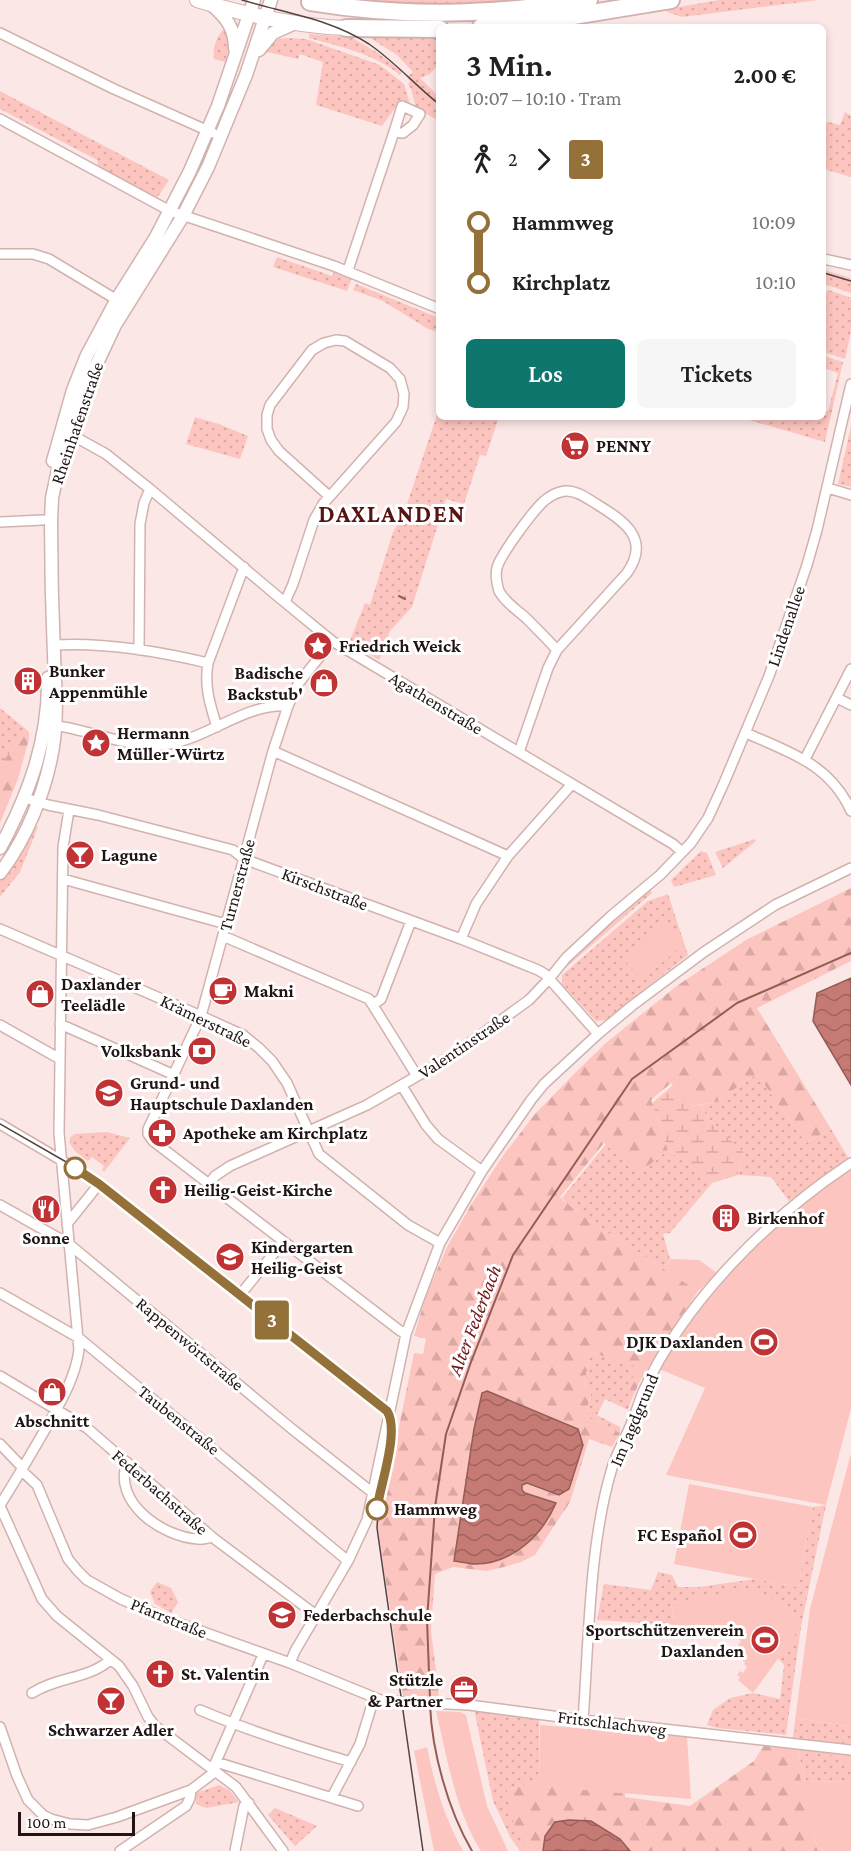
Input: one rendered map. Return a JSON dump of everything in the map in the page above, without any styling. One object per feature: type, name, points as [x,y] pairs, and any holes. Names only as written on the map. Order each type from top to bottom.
[{"type":"highway","points":[[306,1],[381,12],[441,14],[520,9],[589,0]]},
{"type":"highway","points":[[509,24],[671,0]]},
{"type":"highway","points":[[346,28],[436,29]]},
{"type":"main road","points":[[197,0],[249,15],[293,24],[346,28]]},
{"type":"main road","name":"Rheinhafenstraße","points":[[0,873],[21,838],[31,800],[46,714],[43,520],[47,484],[68,427],[122,303],[208,131],[254,0]]},
{"type":"main road","name":"Rheinhafenstraße","points":[[122,303],[183,216],[201,182],[251,61],[271,0]]},
{"type":"main road","points":[[212,4],[226,17],[233,31],[235,58]]},
{"type":"main road","points":[[251,61],[270,36],[293,24]]},
{"type":"main road","name":"Rheinhafenstraße","points":[[0,848],[48,772],[53,746],[55,726],[52,498],[68,427]]},
{"type":"street","points":[[0,33],[114,89],[221,136]]},
{"type":"street","points":[[0,119],[170,211],[348,270],[436,307]]},
{"type":"street","points":[[348,270],[394,132]]},
{"type":"street","points":[[0,254],[33,254],[49,259],[122,303]]},
{"type":"street","points":[[826,259],[851,265]]},
{"type":"street","points":[[285,602],[314,520],[329,496],[396,422],[403,407],[405,394],[400,379],[385,363],[350,343],[336,340],[324,343],[312,350],[270,405],[266,420],[268,435],[274,446],[329,496]]},
{"type":"street","name":"Lindenallee","points":[[682,852],[708,818],[769,676],[817,530],[851,384]]},
{"type":"street","name":"Agathenstraße","points":[[68,427],[79,439],[106,454],[150,489],[332,641],[678,847],[682,852]]},
{"type":"street","points":[[828,488],[851,495]]},
{"type":"street","points":[[139,650],[140,524],[144,503],[150,489]]},
{"type":"street","points":[[519,752],[548,668],[557,650],[627,573],[636,552],[634,536],[625,523],[572,491],[563,491],[542,502],[502,555],[496,575],[498,589],[502,596],[557,650]]},
{"type":"street","points":[[0,522],[43,520]]},
{"type":"street","points":[[218,727],[207,695],[206,675],[208,663],[244,567]]},
{"type":"street","name":"Turnerstraße","points":[[209,1184],[153,1141],[148,1134],[149,1123],[201,1016],[273,751],[288,706],[298,684],[332,641]]},
{"type":"street","points":[[54,645],[78,644],[139,650],[176,655],[208,663]]},
{"type":"street","points":[[805,759],[851,669]]},
{"type":"street","points":[[837,698],[851,705]]},
{"type":"street","points":[[55,726],[152,745],[177,742],[267,706],[288,706]]},
{"type":"street","points":[[746,733],[805,759],[836,784],[851,811]]},
{"type":"street","points":[[273,751],[508,856]]},
{"type":"street","points":[[461,939],[476,904],[508,856],[572,784]]},
{"type":"street","name":"Kirschstraße","points":[[31,800],[237,851],[244,859],[461,939],[538,970],[549,979],[598,1034]]},
{"type":"street","points":[[69,810],[64,837],[59,1133],[80,1338],[77,1363],[68,1387],[1,1502],[42,1599],[57,1616],[119,1666],[130,1680],[150,1721],[161,1731],[215,1767],[236,1786],[283,1851]]},
{"type":"street","name":"Valentinstraße","points":[[209,1184],[220,1172],[367,1105],[450,1057],[529,1000],[566,958],[682,852]]},
{"type":"street","points":[[290,1663],[348,1561],[367,1520],[406,1334],[440,1244],[482,1171],[544,1084],[633,1005],[736,930],[775,905],[851,868]]},
{"type":"street","points":[[63,879],[226,924]]},
{"type":"street","points":[[374,1004],[381,999],[411,921]]},
{"type":"street","name":"Krämerstraße","points":[[0,929],[243,1035],[266,1054],[278,1068],[319,1154],[408,1226],[440,1244]]},
{"type":"street","points":[[223,936],[369,999],[417,1076]]},
{"type":"street","points":[[60,1024],[172,1074]]},
{"type":"street","points":[[0,1025],[60,1059]]},
{"type":"street","points":[[402,1086],[426,1125],[438,1139],[482,1171]]},
{"type":"street","points":[[0,1124],[99,1184],[381,1405],[389,1414]]},
{"type":"street","name":"Im Jagdgrund","points":[[583,1720],[595,1556],[603,1510],[612,1467],[643,1392],[680,1328],[736,1259],[780,1216],[851,1163]]},
{"type":"street","points":[[67,1224],[99,1184]]},
{"type":"street","points":[[209,1184],[406,1334]]},
{"type":"street","name":"Rappenwörtstraße","points":[[0,1205],[69,1244],[274,1415],[373,1493]]},
{"type":"street","points":[[240,1295],[283,1242]]},
{"type":"street","name":"Taubenstraße","points":[[0,1293],[80,1338],[348,1561]]},
{"type":"street","name":"Federbachstraße","points":[[0,1376],[87,1428],[212,1538],[316,1615]]},
{"type":"street","name":"Pfarrstraße","points":[[0,1444],[37,1485],[68,1558],[87,1580],[121,1599],[167,1619],[290,1663],[374,1698]]},
{"type":"street","points":[[127,1462],[124,1470],[126,1488],[134,1503],[151,1521],[171,1532],[198,1540],[212,1538]]},
{"type":"street","points":[[0,1727],[24,1793],[35,1808],[51,1819],[78,1825],[98,1822],[190,1790],[215,1767],[263,1655]]},
{"type":"street","points":[[32,1693],[41,1687],[97,1670],[110,1660]]},
{"type":"street","points":[[332,1797],[360,1744],[374,1698]]},
{"type":"street","name":"Fritschlachweg","points":[[374,1698],[389,1702],[493,1707],[583,1720],[851,1750]]},
{"type":"street","points":[[200,1710],[285,1743],[351,1762]]},
{"type":"street","points":[[215,1767],[332,1797],[358,1806]]},
{"type":"street","points":[[120,1851],[186,1806],[190,1798],[190,1790]]},
{"type":"street","points":[[235,1851],[244,1806],[249,1803]]},
{"type":"green space","points":[[358,0],[551,0],[495,6],[394,4]]},
{"type":"green space","points":[[719,0],[819,0],[682,17],[667,12],[667,9]]},
{"type":"green space","points":[[229,25],[230,46],[225,62],[214,59],[214,49],[219,35]]},
{"type":"green space","points":[[309,34],[351,37],[378,53],[402,72],[400,75],[368,56],[309,38]]},
{"type":"green space","points":[[436,34],[436,67],[430,74],[420,78],[436,94],[436,119],[416,108],[407,77],[413,72],[397,55],[367,36]]},
{"type":"green space","points":[[285,38],[306,39],[380,65],[404,84],[410,104],[400,101],[382,126],[316,105],[323,62],[300,54],[298,59],[267,52],[273,42]]},
{"type":"green space","points":[[0,91],[169,180],[157,198],[98,166],[97,160],[0,109]]},
{"type":"green space","points":[[845,112],[851,116],[851,177],[826,170],[826,123],[840,125]]},
{"type":"green space","points":[[277,257],[332,276],[334,271],[352,277],[347,291],[273,267]]},
{"type":"green space","points":[[826,271],[851,278],[851,293],[826,285]]},
{"type":"green space","points":[[356,284],[436,317],[436,331],[428,329],[383,301],[353,290]]},
{"type":"green space","points":[[829,290],[851,298],[851,331],[845,359],[826,353],[826,292]]},
{"type":"green space","points":[[826,357],[843,362],[825,442],[749,420],[826,420],[826,411],[828,411],[838,373],[826,369]]},
{"type":"green space","points":[[195,417],[248,436],[240,459],[186,444]]},
{"type":"green space","points":[[436,418],[436,420],[498,420],[486,456],[480,455],[464,504],[446,499],[412,607],[390,631],[379,660],[349,643],[365,603],[370,605],[393,532],[404,513]]},
{"type":"green space","points":[[851,426],[851,487],[838,484]]},
{"type":"green space","points":[[0,708],[27,730],[0,765]]},
{"type":"green space","points":[[27,730],[29,739],[18,779],[0,823],[0,765]]},
{"type":"green space","points":[[33,825],[38,827],[20,872],[0,897],[0,879],[15,858]]},
{"type":"green space","points":[[755,839],[756,841],[723,868],[715,852]]},
{"type":"green space","points":[[701,851],[707,853],[716,875],[674,887],[671,880]]},
{"type":"green space","points":[[851,888],[851,961],[757,1008],[831,1129],[806,1143],[757,1074],[715,1102],[691,1106],[671,1083],[651,1100],[668,1150],[638,1174],[604,1143],[560,1197],[584,1217],[698,1291],[640,1381],[631,1401],[628,1399],[635,1366],[590,1352],[584,1386],[591,1393],[585,1416],[620,1433],[612,1447],[589,1439],[570,1502],[535,1555],[521,1562],[486,1571],[453,1567],[435,1574],[431,1630],[439,1696],[403,1696],[378,1530],[378,1510],[382,1510],[414,1353],[423,1354],[426,1339],[414,1336],[426,1296],[447,1247],[502,1157],[535,1114],[607,1042],[678,985],[746,940]],"holes":[[[487,1391],[578,1429],[530,1485],[526,1483],[522,1485],[525,1493],[556,1503],[455,1560],[474,1429],[482,1393]]]},
{"type":"green space","points":[[648,889],[652,893],[562,971],[559,970],[563,964]]},
{"type":"green space","points":[[668,894],[688,955],[608,1020],[596,1021],[562,984],[562,975],[648,901]]},
{"type":"green space","points":[[666,923],[683,945],[642,980],[624,960]]},
{"type":"green space","points":[[757,1074],[806,1143],[831,1129],[849,1159],[789,1201],[771,1177],[738,1175],[744,1153],[708,1118],[700,1105],[715,1102]]},
{"type":"green space","points":[[673,1085],[691,1106],[700,1105],[708,1118],[744,1153],[738,1175],[712,1183],[668,1150],[652,1103]]},
{"type":"green space","points":[[107,1132],[130,1138],[104,1172],[102,1170],[104,1166],[92,1157],[88,1161],[75,1151],[69,1142],[74,1134]]},
{"type":"green space","points":[[606,1144],[638,1174],[668,1150],[712,1183],[670,1233],[663,1234],[670,1259],[664,1269],[584,1217],[562,1198]]},
{"type":"green space","name":"DJK Daxlanden","points":[[851,1170],[851,1409],[826,1505],[666,1475],[705,1388],[659,1369],[696,1314],[760,1239],[837,1178]]},
{"type":"green space","points":[[670,1259],[699,1260],[717,1273],[698,1291],[664,1269]]},
{"type":"green space","points":[[590,1352],[636,1366],[628,1399],[631,1401],[628,1410],[605,1399],[597,1415],[620,1427],[620,1433],[585,1416],[591,1394],[584,1386]]},
{"type":"green space","points":[[851,1453],[851,1727],[797,1718],[794,1735],[800,1739],[851,1744],[851,1763],[839,1756],[798,1752],[805,1781],[851,1782],[851,1851],[818,1851],[792,1743],[810,1609]]},
{"type":"green space","name":"FC Español","points":[[689,1484],[813,1507],[798,1587],[674,1564]]},
{"type":"green space","points":[[826,1505],[801,1627],[786,1735],[707,1725],[713,1710],[730,1698],[753,1693],[780,1699],[784,1665],[778,1658],[800,1627],[790,1611],[754,1588],[671,1603],[675,1625],[597,1620],[604,1584],[651,1590],[658,1572],[672,1575],[678,1587],[699,1587],[755,1579],[798,1587],[813,1507]]},
{"type":"green space","points":[[157,1582],[171,1588],[178,1602],[171,1613],[155,1604],[150,1592]]},
{"type":"green space","name":"Sportschützenverein Daxlanden","points":[[754,1587],[790,1611],[801,1627],[753,1693],[738,1680],[740,1677],[737,1675],[740,1671],[743,1673],[747,1667],[745,1662],[733,1654],[741,1641],[720,1627],[711,1640],[699,1632],[693,1640],[675,1625],[671,1603]]},
{"type":"green space","points":[[476,1708],[539,1716],[540,1780],[507,1790],[526,1849],[530,1851],[520,1851],[510,1837],[493,1801],[475,1714]]},
{"type":"green space","points":[[436,1711],[460,1712],[466,1715],[487,1806],[508,1851],[481,1851],[472,1835],[458,1801]]},
{"type":"green space","points":[[796,1718],[851,1727],[851,1744],[800,1739],[794,1735]]},
{"type":"green space","points":[[540,1725],[687,1737],[691,1799],[540,1786]]},
{"type":"green space","points":[[764,1745],[793,1746],[818,1851],[630,1851],[620,1839],[545,1836],[543,1851],[530,1851],[526,1849],[511,1817],[507,1790],[540,1780],[541,1786],[625,1793],[625,1797],[690,1806],[754,1761]]},
{"type":"green space","points":[[427,1747],[441,1801],[463,1851],[434,1851],[414,1751]]},
{"type":"green space","points":[[798,1751],[839,1756],[851,1763],[851,1782],[805,1781]]},
{"type":"green space","points":[[219,1785],[229,1790],[239,1802],[206,1808],[196,1804],[196,1793]]},
{"type":"green space","points":[[275,1808],[317,1826],[295,1846],[268,1815]]},
{"type":"water","points":[[851,978],[851,1085],[813,1021],[817,993]]},
{"type":"water","points":[[487,1391],[578,1429],[583,1445],[569,1489],[559,1495],[527,1483],[522,1485],[525,1493],[556,1503],[534,1537],[524,1546],[500,1560],[473,1564],[454,1561],[474,1429],[482,1393]]},
{"type":"water","points":[[591,1821],[620,1839],[630,1851],[543,1851],[545,1836],[555,1822]]},
{"type":"waterway","points":[[399,596],[405,599]]},
{"type":"waterway","name":"Alter Federbach","points":[[430,1699],[427,1620],[435,1507],[446,1434],[471,1362],[513,1255],[632,1079],[737,1003],[851,953]]},
{"type":"waterway","name":"Alter Federbach","points":[[430,1705],[434,1742],[443,1780],[456,1818],[472,1851]]},
{"type":"tram line","points":[[242,0],[307,18],[354,35],[388,58],[436,101]]},
{"type":"tram line","points":[[826,274],[851,281]]},
{"type":"tram line","points":[[0,1124],[68,1163],[99,1184],[381,1405],[389,1415],[392,1435],[379,1495],[377,1528],[423,1851]]},
{"type":"tram line","name":"3","points":[[75,1168],[99,1184],[387,1411],[392,1435],[377,1509]]},
{"type":"place","name":"PENNY","points":[[575,446]]},
{"type":"place","name":"Friedrich Weick","points":[[318,646]]},
{"type":"place","name":"Bunker Appenmühle","points":[[28,681]]},
{"type":"place","name":"Badische Backstub'","points":[[324,683]]},
{"type":"place","name":"Hermann Müller-Würtz","points":[[96,743]]},
{"type":"place","name":"Lagune","points":[[80,855]]},
{"type":"place","name":"Makni","points":[[223,991]]},
{"type":"place","name":"Daxlander Teelädle","points":[[40,994]]},
{"type":"place","name":"Volksbank","points":[[202,1051]]},
{"type":"place","name":"Grund- und Hauptschule Daxlanden","points":[[109,1093]]},
{"type":"place","name":"Apotheke am Kirchplatz","points":[[162,1133]]},
{"type":"place","name":"Heilig-Geist-Kirche","points":[[163,1190]]},
{"type":"place","name":"Sonne","points":[[46,1209]]},
{"type":"place","name":"Birkenhof","points":[[726,1218]]},
{"type":"place","name":"Kindergarten Heilig-Geist","points":[[230,1257]]},
{"type":"place","name":"DJK Daxlanden","points":[[764,1342]]},
{"type":"place","name":"Abschnitt","points":[[52,1392]]},
{"type":"place","name":"Hammweg","points":[[377,1509]]},
{"type":"place","name":"FC Español","points":[[743,1535]]},
{"type":"place","name":"Federbachschule","points":[[282,1615]]},
{"type":"place","name":"Sportschützenverein Daxlanden","points":[[765,1640]]},
{"type":"place","name":"St. Valentin","points":[[160,1674]]},
{"type":"place","name":"Stützle & Partner","points":[[464,1690]]},
{"type":"place","name":"Schwarzer Adler","points":[[111,1701]]},
{"type":"district","name":"DAXLANDEN","points":[[392,514]]}]
